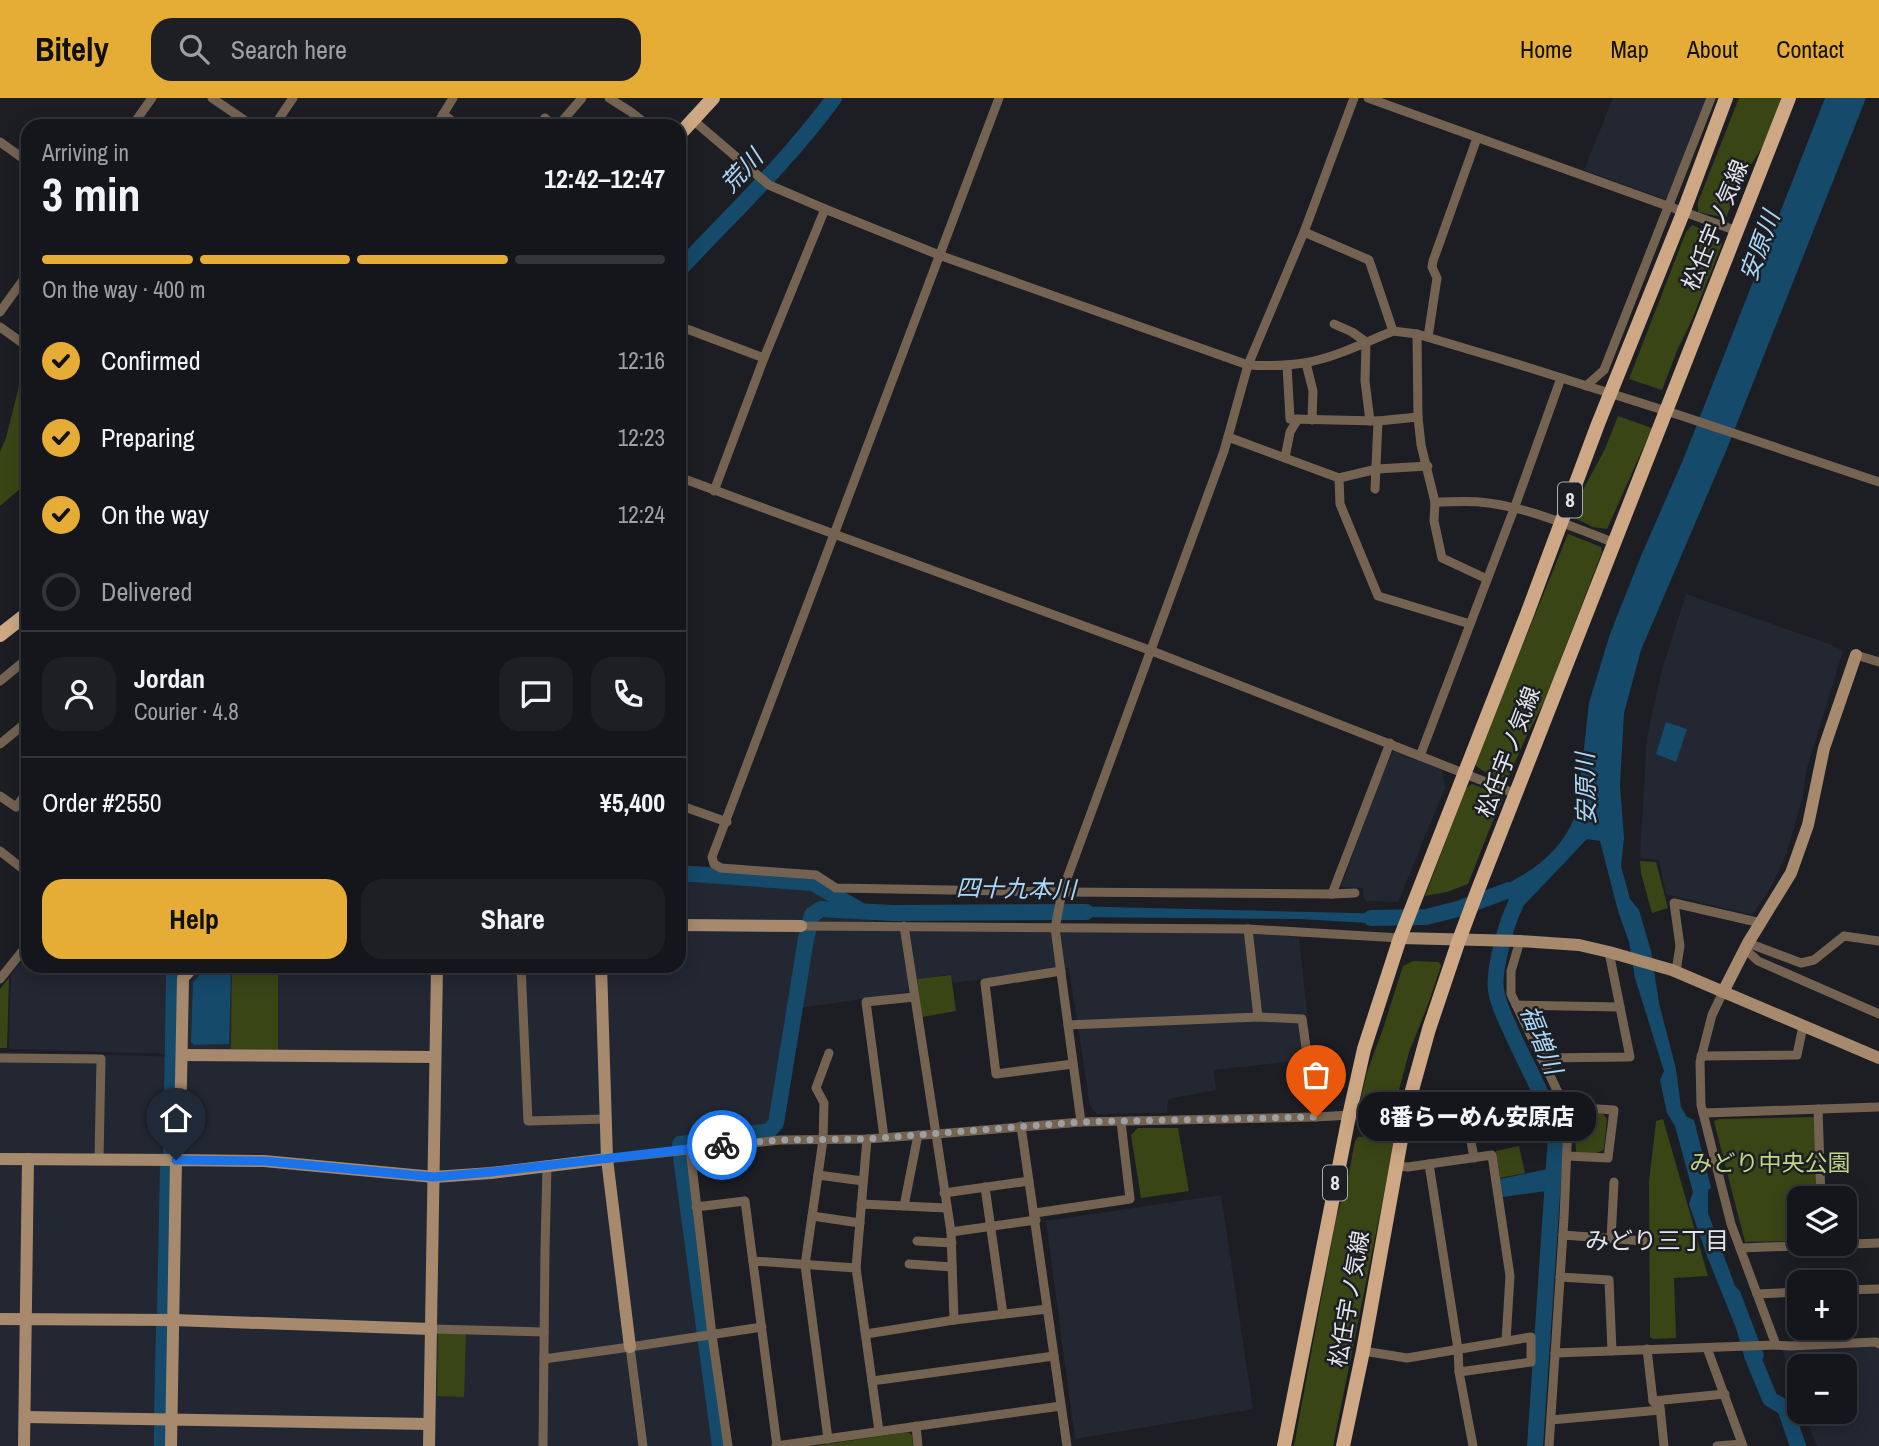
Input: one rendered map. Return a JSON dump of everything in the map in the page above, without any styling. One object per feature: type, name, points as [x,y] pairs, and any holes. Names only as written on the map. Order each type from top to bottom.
[{"type":"main road","points":[[686,127],[713,98]]},
{"type":"main road","name":"松任宇ノ気線","points":[[1284,1446],[1364,1049],[1402,931],[1726,98]]},
{"type":"main road","name":"松任宇ノ気線","points":[[1343,1446],[1406,1112],[1461,933],[1615,543],[1673,413],[1737,231],[1789,98]]},
{"type":"main road","points":[[0,635],[21,618]]},
{"type":"street","points":[[137,119],[152,98]]},
{"type":"street","points":[[212,98],[243,119]]},
{"type":"street","points":[[279,119],[293,98]]},
{"type":"street","points":[[440,119],[453,98]]},
{"type":"street","points":[[562,119],[582,98]]},
{"type":"street","points":[[609,98],[641,119]]},
{"type":"street","points":[[999,98],[712,857],[713,864],[720,868],[816,875],[836,888],[1062,895],[1355,893]]},
{"type":"street","points":[[1081,1122],[1056,924],[1062,895],[1152,651],[1227,437],[1248,365],[1304,232],[1354,98]]},
{"type":"street","points":[[1367,98],[1737,231]]},
{"type":"street","points":[[1586,386],[1604,370],[1711,98]]},
{"type":"street","points":[[443,114],[450,119]]},
{"type":"street","points":[[692,120],[765,182],[782,192],[939,255],[1248,365],[1306,363],[1332,356],[1393,331],[1418,334],[1673,413],[1879,482]]},
{"type":"street","points":[[1428,337],[1437,278],[1432,267],[1433,261],[1477,138]]},
{"type":"street","points":[[0,142],[21,157]]},
{"type":"street","points":[[714,491],[764,358],[825,209]]},
{"type":"street","points":[[1304,232],[1369,260],[1393,331]]},
{"type":"street","points":[[0,312],[21,283]]},
{"type":"street","points":[[1334,324],[1366,342]]},
{"type":"street","points":[[0,327],[21,342]]},
{"type":"street","points":[[686,329],[764,358]]},
{"type":"street","points":[[1418,334],[1418,417],[1421,445],[1435,502],[1434,521],[1441,558],[1487,579]]},
{"type":"street","points":[[1366,342],[1365,381],[1374,421],[1377,469],[1375,489]]},
{"type":"street","points":[[1306,363],[1313,391],[1312,420]]},
{"type":"street","points":[[1287,365],[1290,419],[1374,421],[1418,417]]},
{"type":"street","points":[[1420,756],[1561,378]]},
{"type":"street","points":[[1285,458],[1290,432],[1298,419]]},
{"type":"street","points":[[1227,437],[1339,478],[1377,469],[1428,466]]},
{"type":"street","points":[[1339,478],[1340,504],[1378,596],[1470,624]]},
{"type":"street","points":[[686,480],[1152,651],[1516,794]]},
{"type":"street","points":[[1435,502],[1479,502],[1514,509],[1615,543]]},
{"type":"street","points":[[1772,1345],[1757,1294],[1731,1224],[1703,1113],[1700,1062],[1712,1015],[1723,992],[1760,923],[1791,873],[1808,825],[1824,748],[1856,655],[1879,662]]},
{"type":"street","points":[[0,681],[21,664]]},
{"type":"street","points":[[0,744],[21,727]]},
{"type":"street","points":[[1332,894],[1390,743]]},
{"type":"street","points":[[0,796],[16,807],[21,800]]},
{"type":"street","points":[[686,807],[727,822]]},
{"type":"street","points":[[0,851],[21,868]]},
{"type":"street","points":[[1676,971],[1679,946],[1674,903],[1760,923]]},
{"type":"street","points":[[686,925],[1056,924],[1402,931],[1461,933],[1494,940],[1579,945],[1676,971],[1879,1058]]},
{"type":"street","points":[[904,926],[951,1232],[954,1320]]},
{"type":"street","points":[[1248,929],[1258,1017]]},
{"type":"street","points":[[1747,946],[1801,963],[1814,960],[1844,936],[1879,941]]},
{"type":"street","points":[[1516,941],[1511,971],[1511,995],[1568,1124],[1549,1446]]},
{"type":"street","points":[[1747,946],[1758,961],[1879,1014]]},
{"type":"street","points":[[1541,1058],[1630,1058],[1609,952]]},
{"type":"street","points":[[0,979],[21,955]]},
{"type":"street","points":[[1061,971],[985,983],[996,1074],[1073,1064]]},
{"type":"street","points":[[171,1446],[176,1160],[180,1133],[183,978],[188,973]]},
{"type":"street","points":[[429,1446],[437,973]]},
{"type":"street","points":[[520,973],[528,1121],[606,1119]]},
{"type":"street","points":[[601,973],[607,1159],[643,1446]]},
{"type":"street","points":[[884,1137],[866,1002],[914,997]]},
{"type":"street","points":[[1516,1005],[1620,1007]]},
{"type":"street","points":[[1068,1025],[1258,1017],[1302,1019],[1316,1117]]},
{"type":"street","points":[[1702,1056],[1797,1055],[1803,1026]]},
{"type":"street","points":[[828,1439],[804,1265],[823,1140],[824,1102],[816,1088],[829,1053]]},
{"type":"street","points":[[182,1055],[435,1057]]},
{"type":"street","points":[[0,1058],[101,1059],[99,1158]]},
{"type":"street","points":[[1703,1113],[1879,1107]]},
{"type":"street","points":[[1465,1109],[1474,1157]]},
{"type":"street","points":[[0,1159],[264,1161],[434,1177],[780,1140],[867,1139],[1081,1122],[1349,1116],[1465,1109],[1614,1110],[1608,1158],[1567,1156]]},
{"type":"street","points":[[1818,1109],[1821,1186]]},
{"type":"street","points":[[951,1232],[990,1227],[1130,1199],[1121,1122]]},
{"type":"street","points":[[1021,1126],[1067,1446]]},
{"type":"street","points":[[904,1206],[918,1135]]},
{"type":"street","points":[[867,1139],[856,1268],[879,1431]]},
{"type":"street","points":[[690,1149],[728,1446]]},
{"type":"street","points":[[1396,1166],[1408,1167],[1492,1155],[1510,1276],[1506,1341]]},
{"type":"street","points":[[24,1446],[28,1159]]},
{"type":"street","points":[[1429,1164],[1458,1349],[1459,1372],[1473,1446]]},
{"type":"street","points":[[543,1446],[547,1165]]},
{"type":"street","points":[[818,1175],[863,1181]]},
{"type":"street","points":[[944,1194],[1029,1181]]},
{"type":"street","points":[[1611,1239],[1614,1182]]},
{"type":"street","points":[[985,1187],[1003,1314]]},
{"type":"street","points":[[696,1206],[745,1201],[777,1446],[1061,1406]]},
{"type":"street","points":[[862,1204],[946,1208]]},
{"type":"street","points":[[812,1216],[860,1223]]},
{"type":"street","points":[[1563,1235],[1644,1241]]},
{"type":"street","points":[[917,1241],[952,1243]]},
{"type":"street","points":[[1857,1244],[1879,1243]]},
{"type":"street","points":[[1740,1248],[1787,1246]]},
{"type":"street","points":[[753,1261],[856,1268]]},
{"type":"street","points":[[909,1264],[952,1267]]},
{"type":"street","points":[[1560,1277],[1609,1280],[1612,1350]]},
{"type":"street","points":[[1857,1290],[1879,1289]]},
{"type":"street","points":[[1757,1294],[1787,1293]]},
{"type":"street","points":[[866,1334],[1047,1309]]},
{"type":"street","points":[[0,1319],[173,1320],[544,1332]]},
{"type":"street","points":[[544,1359],[762,1327]]},
{"type":"street","points":[[1363,1351],[1407,1359],[1531,1336],[1531,1362],[1459,1372]]},
{"type":"street","points":[[1555,1353],[1879,1344]]},
{"type":"street","points":[[1707,1348],[1743,1445],[1717,1446]]},
{"type":"street","points":[[1647,1349],[1653,1401],[1660,1407],[1664,1446]]},
{"type":"street","points":[[872,1381],[1054,1356]]},
{"type":"street","points":[[1653,1401],[1725,1394]]},
{"type":"street","points":[[1551,1420],[1660,1410]]},
{"type":"street","points":[[24,1417],[429,1424]]},
{"type":"street","points":[[915,1426],[918,1446]]},
{"type":"shaded area","points":[[1613,98],[1707,98],[1667,200],[1584,170]]},
{"type":"shaded area","points":[[1686,594],[1843,651],[1807,768],[1802,799],[1787,852],[1772,885],[1752,915],[1666,894],[1659,860],[1640,858],[1647,737],[1662,670]]},
{"type":"shaded area","points":[[1395,751],[1441,768],[1445,788],[1398,902],[1366,901],[1363,888],[1341,887],[1389,754]]},
{"type":"shaded area","points":[[686,879],[811,886],[892,931],[1264,933],[1299,938],[1312,1059],[1214,1070],[1216,1090],[1168,1099],[1167,1113],[1097,1114],[1090,1106],[1069,968],[953,983],[951,974],[910,981],[909,992],[801,1008],[774,1133],[692,1145],[725,1446],[0,1446],[0,1052],[185,1057],[188,983],[193,973],[686,973]]},
{"type":"shaded area","points":[[21,962],[21,973],[169,973],[167,1054],[9,1049],[11,974]]},
{"type":"shaded area","points":[[1221,1195],[1253,1409],[1075,1439],[1046,1221]]},
{"type":"shaded area","points":[[1875,1346],[1879,1350],[1879,1446],[1817,1446],[1808,1424],[1857,1424],[1857,1354],[1787,1354],[1787,1364],[1782,1349]]},
{"type":"green space","points":[[1739,98],[1782,98],[1765,143],[1742,178],[1726,218],[1698,212],[1698,202]]},
{"type":"green space","points":[[1692,225],[1717,236],[1722,244],[1662,390],[1629,379],[1686,232]]},
{"type":"green space","points":[[21,378],[21,488],[0,506],[0,452]]},
{"type":"green space","points":[[1618,416],[1652,428],[1607,529],[1593,527],[1575,518],[1575,514],[1583,490],[1605,449]]},
{"type":"green space","points":[[1568,534],[1601,547],[1602,552],[1545,700],[1508,778],[1495,776],[1474,764]]},
{"type":"green space","points":[[1472,784],[1501,795],[1503,799],[1468,884],[1425,896],[1466,788]]},
{"type":"green space","points":[[1640,861],[1656,862],[1668,908],[1652,913]]},
{"type":"green space","points":[[1413,961],[1439,962],[1441,966],[1409,1052],[1399,1090],[1385,1102],[1370,1104],[1361,1098],[1367,1072],[1403,966]]},
{"type":"green space","points":[[232,973],[278,973],[278,1050],[231,1049]]},
{"type":"green space","points":[[951,975],[956,1011],[922,1017],[917,979]]},
{"type":"green space","points":[[9,978],[7,1048],[0,1048],[0,989]]},
{"type":"green space","points":[[1574,1113],[1603,1114],[1607,1119],[1604,1149],[1590,1154],[1576,1152]]},
{"type":"green space","name":"みどり中央公園","points":[[1815,1117],[1817,1186],[1787,1186],[1787,1241],[1745,1242],[1714,1121]]},
{"type":"green space","points":[[1663,1119],[1708,1276],[1674,1278],[1676,1338],[1653,1339],[1650,1337],[1649,1182],[1656,1121]]},
{"type":"green space","points":[[1380,1127],[1381,1135],[1396,1134],[1333,1446],[1294,1446],[1336,1219],[1355,1141],[1358,1137],[1371,1136],[1372,1128]]},
{"type":"green space","points":[[1138,1128],[1178,1128],[1189,1191],[1141,1198],[1131,1135]]},
{"type":"green space","points":[[1519,1146],[1525,1173],[1500,1178],[1496,1151]]},
{"type":"green space","points":[[438,1333],[466,1334],[464,1397],[437,1396]]},
{"type":"green space","points":[[908,1432],[912,1435],[913,1446],[814,1446]]},
{"type":"water","points":[[1825,98],[1866,98],[1726,451],[1641,650],[1624,713],[1620,785],[1624,838],[1621,866],[1630,899],[1639,910],[1651,951],[1659,1003],[1676,1069],[1681,1107],[1687,1117],[1694,1120],[1711,1188],[1708,1190],[1708,1213],[1764,1355],[1763,1359],[1745,1359],[1689,1204],[1693,1192],[1675,1126],[1667,1113],[1660,1080],[1664,1071],[1635,978],[1629,942],[1600,841],[1587,839],[1510,920],[1511,926],[1501,928],[1509,898],[1505,895],[1492,902],[1488,897],[1548,856],[1573,822],[1577,811],[1589,703],[1610,634],[1683,460]]},
{"type":"water","points":[[1666,722],[1687,729],[1676,762],[1656,754]]},
{"type":"water","points":[[1458,904],[1458,913],[1417,922],[1417,913]]},
{"type":"water","points":[[1068,906],[1395,914],[1384,924],[1300,919],[1064,917]]},
{"type":"water","points":[[202,973],[231,973],[229,1044],[194,1045],[191,1042],[193,982]]},
{"type":"water","points":[[1548,1169],[1546,1191],[1503,1197],[1500,1179]]},
{"type":"waterway","name":"荒川","points":[[686,263],[779,165],[834,98]]},
{"type":"waterway","points":[[686,874],[813,883],[858,909]]},
{"type":"waterway","name":"四十九本川","points":[[1371,918],[1426,917],[1458,909],[1509,890]]},
{"type":"waterway","name":"福増川","points":[[1515,906],[1501,948],[1496,972],[1496,990],[1502,1011],[1542,1096],[1556,1136],[1535,1446]]},
{"type":"waterway","name":"四十九本川","points":[[680,1144],[769,1131],[776,1123],[806,939],[812,915],[821,909],[892,913],[1086,912]]},
{"type":"waterway","points":[[171,1151],[176,973]]},
{"type":"waterway","name":"四十九本川","points":[[681,1157],[720,1446]]},
{"type":"waterway","points":[[165,1312],[168,1168]]},
{"type":"waterway","points":[[162,1416],[164,1328]]},
{"type":"waterway","name":"安原川","points":[[1749,1341],[1770,1399],[1785,1408],[1798,1446]]},
{"type":"waterway","points":[[162,1428],[162,1446]]},
{"type":"way so far","points":[[722,1145],[780,1140],[867,1139],[1081,1122],[1316,1117]]},
{"type":"place","name":"8番らーめん安原店","points":[[1316,1117]]},
{"type":"district","name":"みどり三丁目","points":[[1657,1241]]},
{"type":"route","points":[[176,1160],[264,1161],[434,1177],[722,1145]]}]
